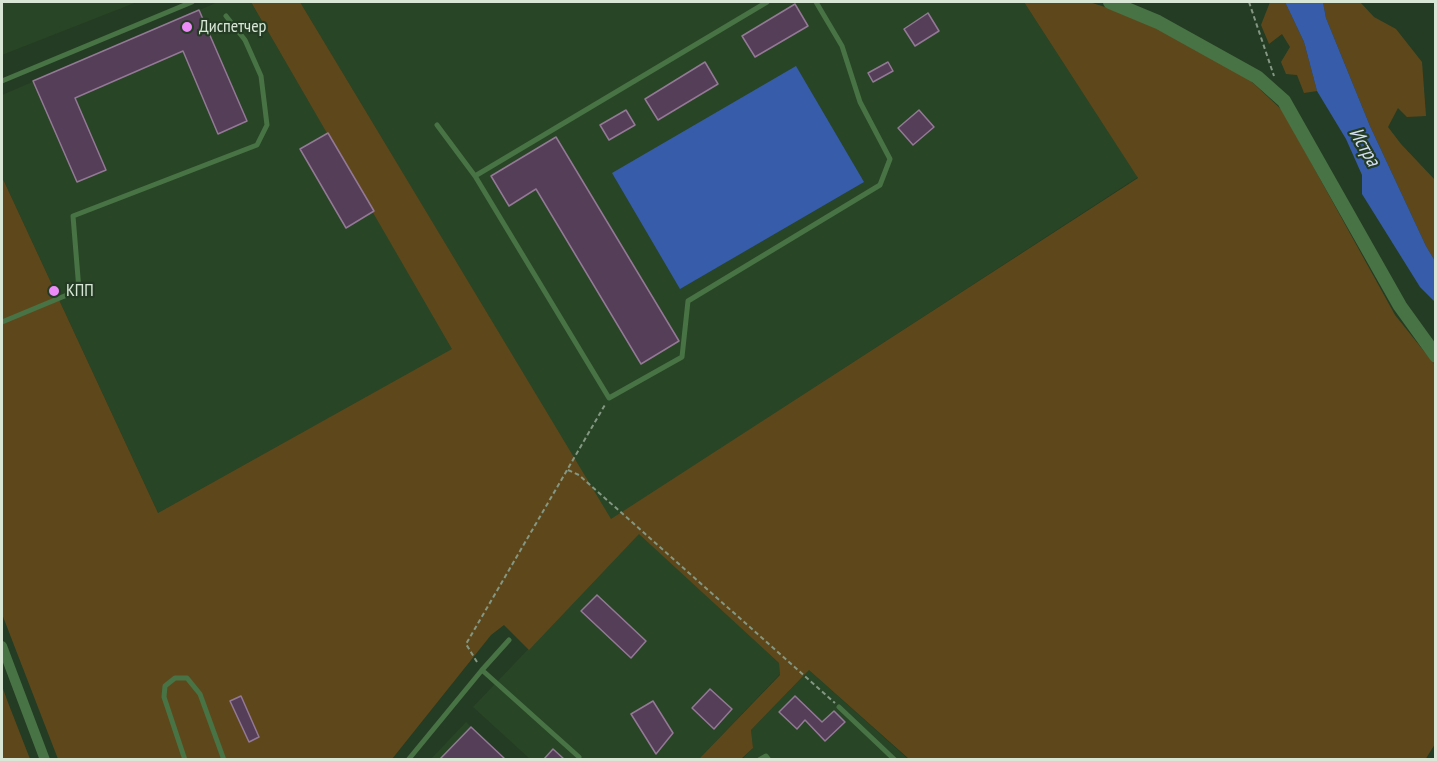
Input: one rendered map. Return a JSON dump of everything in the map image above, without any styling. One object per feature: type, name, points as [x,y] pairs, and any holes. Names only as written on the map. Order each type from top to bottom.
[{"type":"street","points":[[1110,2],[1158,22],[1257,77],[1284,101],[1400,306],[1436,356]]},
{"type":"street","points":[[2,646],[45,759]]},
{"type":"lane","points":[[2,81],[192,2]]},
{"type":"lane","points":[[476,176],[767,2]]},
{"type":"lane","points":[[437,124],[476,176],[609,399],[682,357],[688,301],[880,185],[890,159],[860,102],[842,46],[816,2]]},
{"type":"lane","points":[[2,322],[80,290],[73,216],[257,145],[267,124],[261,76],[245,40],[226,16]]},
{"type":"lane","points":[[408,759],[509,640]]},
{"type":"lane","points":[[482,670],[579,757]]},
{"type":"lane","points":[[185,759],[164,697],[165,686],[175,678],[187,678],[200,694],[224,759]]},
{"type":"lane","points":[[839,706],[895,759]]},
{"type":"lane","points":[[759,759],[766,756],[769,759]]},
{"type":"path","points":[[1249,2],[1277,82]]},
{"type":"path","points":[[482,670],[466,644],[609,399]]},
{"type":"path","points":[[568,470],[579,475],[839,706]]},
{"type":"shaded area","points":[[2,2],[137,2],[2,55]]},
{"type":"shaded area","points":[[218,2],[251,2],[453,349],[158,513],[2,177],[2,95]]},
{"type":"shaded area","points":[[251,2],[300,2],[611,519],[1138,178],[1024,2],[1089,2],[1128,14],[1238,69],[1282,110],[1395,315],[1435,365],[1435,744],[1425,760],[909,759],[809,670],[751,730],[753,748],[741,759],[699,759],[780,675],[779,663],[639,534],[529,650],[504,625],[491,635],[392,759],[58,759],[2,614],[2,177],[158,513],[452,349]]},
{"type":"shaded area","points":[[300,2],[1024,2],[1138,177],[611,520]]},
{"type":"shaded area","points":[[1270,2],[1285,2],[1304,42],[1317,91],[1304,93],[1297,75],[1286,74],[1281,62],[1290,47],[1282,34],[1269,44],[1261,25]]},
{"type":"shaded area","points":[[1323,2],[1360,2],[1374,17],[1396,29],[1422,62],[1426,116],[1407,117],[1398,108],[1388,127],[1435,180],[1435,261],[1370,126],[1326,18]]},
{"type":"shaded area","points":[[639,533],[779,663],[780,674],[699,759],[530,759],[473,707]]},
{"type":"shaded area","points":[[809,670],[908,759],[741,760],[753,748],[751,730]]},
{"type":"shaded area","points":[[2,686],[7,700],[30,759],[2,759]]},
{"type":"shaded area","points":[[466,722],[471,727],[505,759],[430,760]]},
{"type":"water","name":"Истра","points":[[1285,2],[1323,2],[1326,18],[1370,126],[1435,261],[1435,302],[1420,287],[1362,194],[1362,175],[1346,139],[1317,91],[1304,42]]},
{"type":"water","points":[[796,66],[864,182],[680,289],[612,173]]},
{"type":"building","points":[[795,4],[808,26],[755,57],[742,36]]},
{"type":"building","points":[[199,10],[247,121],[218,134],[183,51],[75,98],[106,170],[77,182],[33,81]]},
{"type":"building","points":[[928,13],[939,31],[915,46],[904,29]]},
{"type":"building","points":[[705,62],[718,84],[658,120],[645,99]]},
{"type":"building","points":[[888,62],[893,71],[873,82],[868,73]]},
{"type":"building","points":[[626,110],[635,125],[609,140],[600,125]]},
{"type":"building","points":[[919,110],[934,127],[913,145],[898,128]]},
{"type":"building","points":[[328,133],[374,211],[346,228],[300,149]]},
{"type":"building","points":[[556,137],[679,341],[641,364],[536,189],[509,206],[491,176]]},
{"type":"building","points":[[597,595],[646,641],[631,658],[581,611]]},
{"type":"building","points":[[710,689],[732,709],[714,729],[692,708]]},
{"type":"building","points":[[241,696],[259,737],[249,742],[230,701]]},
{"type":"building","points":[[795,696],[822,722],[834,711],[845,722],[825,741],[805,720],[797,729],[779,712]]},
{"type":"building","points":[[653,701],[673,733],[656,754],[631,714]]},
{"type":"building","points":[[471,727],[505,759],[440,759]]},
{"type":"building","points":[[553,749],[564,759],[544,759]]},
{"type":"place","name":"Диспетчер","points":[[187,27]]},
{"type":"place","name":"КПП","points":[[54,291]]}]
